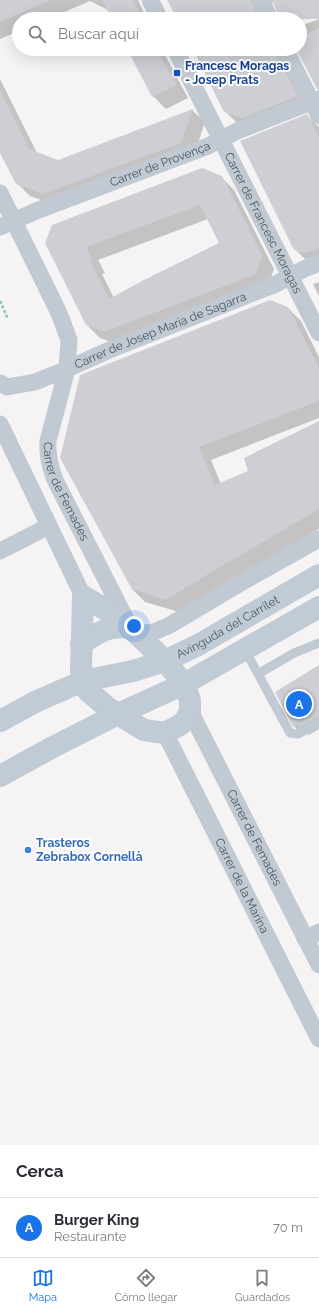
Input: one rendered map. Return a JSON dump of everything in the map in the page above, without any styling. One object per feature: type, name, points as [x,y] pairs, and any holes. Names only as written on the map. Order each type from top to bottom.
[{"type":"main road","name":"Avinguda del Carrilet","points":[[0,721],[37,700],[83,681],[133,671],[165,661],[198,645],[319,575]]},
{"type":"main road","points":[[83,596],[108,611],[134,631],[165,661],[184,684],[190,700],[190,711],[185,721],[165,733],[144,730],[118,714],[96,698],[88,690],[83,681],[81,670],[83,596]]},
{"type":"main road","points":[[0,776],[53,747],[148,699],[184,684],[319,607]]},
{"type":"main road","points":[[82,644],[98,633],[112,627],[134,631]]},
{"type":"street","points":[[150,0],[156,12]]},
{"type":"street","points":[[261,0],[267,12]]},
{"type":"street","name":"Carrer de Francesc Moragas","points":[[178,56],[319,333]]},
{"type":"street","points":[[289,56],[317,106]]},
{"type":"street","name":"Carrer de Provença","points":[[7,224],[208,146],[237,131],[317,106]]},
{"type":"street","name":"Carrer de Femades","points":[[0,193],[7,224],[59,313],[69,340],[67,369],[48,441],[47,453],[50,467],[55,480],[134,631]]},
{"type":"street","name":"Carrer de Josep Maria de Sagarra","points":[[0,383],[7,387],[34,382],[114,348],[276,284],[319,263]]},
{"type":"street","points":[[0,424],[83,596]]},
{"type":"street","points":[[0,551],[49,526]]},
{"type":"street","points":[[134,631],[154,632],[170,625],[319,538]]},
{"type":"street","name":"Carrer de Femades","points":[[190,711],[312,936],[319,965]]},
{"type":"street","name":"Carrer de la Marina","points":[[165,733],[319,1038]]},
{"type":"lane","points":[[258,674],[294,653],[319,644]]},
{"type":"lane","points":[[245,650],[290,733],[298,734],[319,723]]},
{"type":"path","points":[[0,301],[8,319]]},
{"type":"building","points":[[0,0],[51,0],[23,12],[12,12],[12,17],[0,22]]},
{"type":"building","points":[[102,0],[133,0],[139,12],[108,12]]},
{"type":"building","points":[[167,0],[251,0],[256,12],[173,12]]},
{"type":"building","points":[[272,0],[319,0],[319,19],[307,19],[307,12],[277,12]]},
{"type":"building","points":[[319,28],[319,89],[317,89],[300,56],[307,56],[307,34]]},
{"type":"building","points":[[131,56],[160,56],[177,85],[152,97]]},
{"type":"building","points":[[196,56],[277,56],[298,96],[242,118],[224,112]]},
{"type":"building","points":[[0,90],[29,149],[58,160],[193,109],[181,143],[43,194],[16,184],[0,153]]},
{"type":"building","points":[[307,114],[319,137],[319,248],[305,253],[294,250],[240,141]]},
{"type":"building","points":[[202,168],[222,176],[262,256],[256,274],[104,332],[86,325],[45,243],[52,225]],"holes":[[[200,205],[219,243],[109,299],[90,261],[93,260],[86,247]]]},
{"type":"building","points":[[270,300],[288,307],[319,368],[319,401],[199,447],[215,485],[248,471],[244,458],[319,421],[319,509],[166,600],[132,589],[60,458],[80,375]]},
{"type":"building","points":[[319,665],[319,716],[299,727],[298,724],[293,727],[275,692]]},
{"type":"place","name":"Francesc Moragas - Josep Prats","points":[[177,73]]},
{"type":"place","name":"Burger King","points":[[299,704]]},
{"type":"place","name":"Trasteros Zebrabox Cornellà","points":[[28,850]]}]
